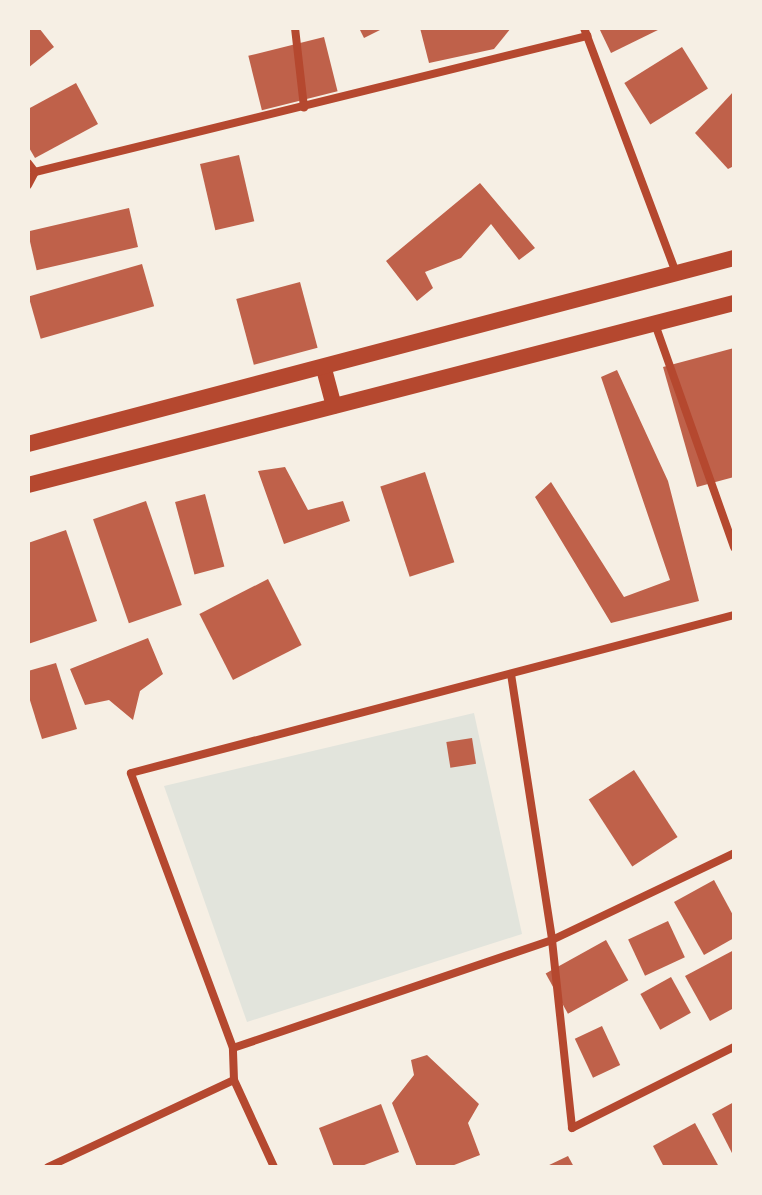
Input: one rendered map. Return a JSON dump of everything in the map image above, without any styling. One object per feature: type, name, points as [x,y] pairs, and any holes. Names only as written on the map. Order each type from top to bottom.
[{"type":"main road","points":[[28,444],[324,369],[734,258]]},
{"type":"main road","points":[[28,485],[734,303]]},
{"type":"main road","points":[[324,369],[334,406]]},
{"type":"street","points":[[295,28],[304,107]]},
{"type":"street","points":[[28,185],[35,172],[304,107],[586,32],[676,273]]},
{"type":"street","points":[[28,163],[35,172]]},
{"type":"street","points":[[655,324],[734,547]]},
{"type":"street","points":[[274,1167],[234,1080],[233,1048],[131,773],[734,615]]},
{"type":"street","points":[[511,674],[552,940],[572,1128],[734,1047]]},
{"type":"street","points":[[233,1048],[552,940],[734,853]]},
{"type":"street","points":[[48,1167],[234,1080]]},
{"type":"shaded area","points":[[474,713],[522,934],[247,1022],[164,786]]},
{"type":"building","points":[[28,28],[39,28],[54,47],[28,68]]},
{"type":"building","points":[[359,28],[384,28],[364,38]]},
{"type":"building","points":[[420,28],[511,28],[494,49],[429,63]]},
{"type":"building","points":[[599,28],[662,28],[611,53]]},
{"type":"building","points":[[324,37],[338,91],[262,110],[248,56]]},
{"type":"building","points":[[682,47],[708,89],[650,125],[624,83]]},
{"type":"building","points":[[76,83],[98,124],[35,158],[28,146],[28,109]]},
{"type":"building","points":[[734,91],[734,166],[728,169],[695,133]]},
{"type":"building","points":[[239,155],[254,221],[215,230],[200,164]]},
{"type":"building","points":[[480,183],[535,248],[519,260],[491,224],[461,258],[425,272],[433,288],[417,301],[386,261]]},
{"type":"building","points":[[129,208],[138,247],[37,270],[28,231]]},
{"type":"building","points":[[142,264],[154,306],[41,339],[29,297]]},
{"type":"building","points":[[300,282],[318,348],[254,365],[236,299]]},
{"type":"building","points":[[734,348],[734,477],[697,487],[663,367]]},
{"type":"building","points":[[617,370],[668,481],[699,601],[611,623],[535,497],[551,482],[624,597],[670,580],[601,377]]},
{"type":"building","points":[[285,467],[308,510],[343,501],[350,521],[284,544],[258,471]]},
{"type":"building","points":[[425,472],[454,562],[410,577],[380,487]]},
{"type":"building","points":[[205,494],[224,566],[194,574],[175,502]]},
{"type":"building","points":[[146,501],[182,605],[129,623],[93,519]]},
{"type":"building","points":[[66,530],[97,621],[28,644],[28,543]]},
{"type":"building","points":[[268,579],[302,645],[233,680],[199,614]]},
{"type":"building","points":[[148,638],[163,674],[140,691],[133,720],[109,700],[85,705],[70,669]]},
{"type":"building","points":[[56,663],[77,729],[42,739],[28,694],[28,671]]},
{"type":"building","points":[[472,738],[476,764],[450,768],[446,742]]},
{"type":"building","points":[[634,770],[678,837],[632,867],[589,799]]},
{"type":"building","points":[[714,880],[734,917],[734,938],[704,955],[674,902]]},
{"type":"building","points":[[668,921],[685,957],[645,976],[628,940]]},
{"type":"building","points":[[606,940],[628,980],[568,1014],[546,973]]},
{"type":"building","points":[[734,950],[734,1008],[710,1021],[685,976]]},
{"type":"building","points":[[671,977],[691,1013],[660,1030],[640,994]]},
{"type":"building","points":[[602,1026],[620,1065],[593,1078],[575,1039]]},
{"type":"building","points":[[427,1055],[479,1104],[468,1123],[480,1155],[449,1167],[417,1167],[392,1103],[414,1075],[411,1060]]},
{"type":"building","points":[[734,1102],[734,1157],[712,1114]]},
{"type":"building","points":[[381,1104],[399,1152],[359,1167],[334,1167],[319,1128]]},
{"type":"building","points":[[695,1123],[719,1167],[664,1167],[653,1146]]},
{"type":"building","points":[[568,1156],[574,1167],[545,1167]]}]
